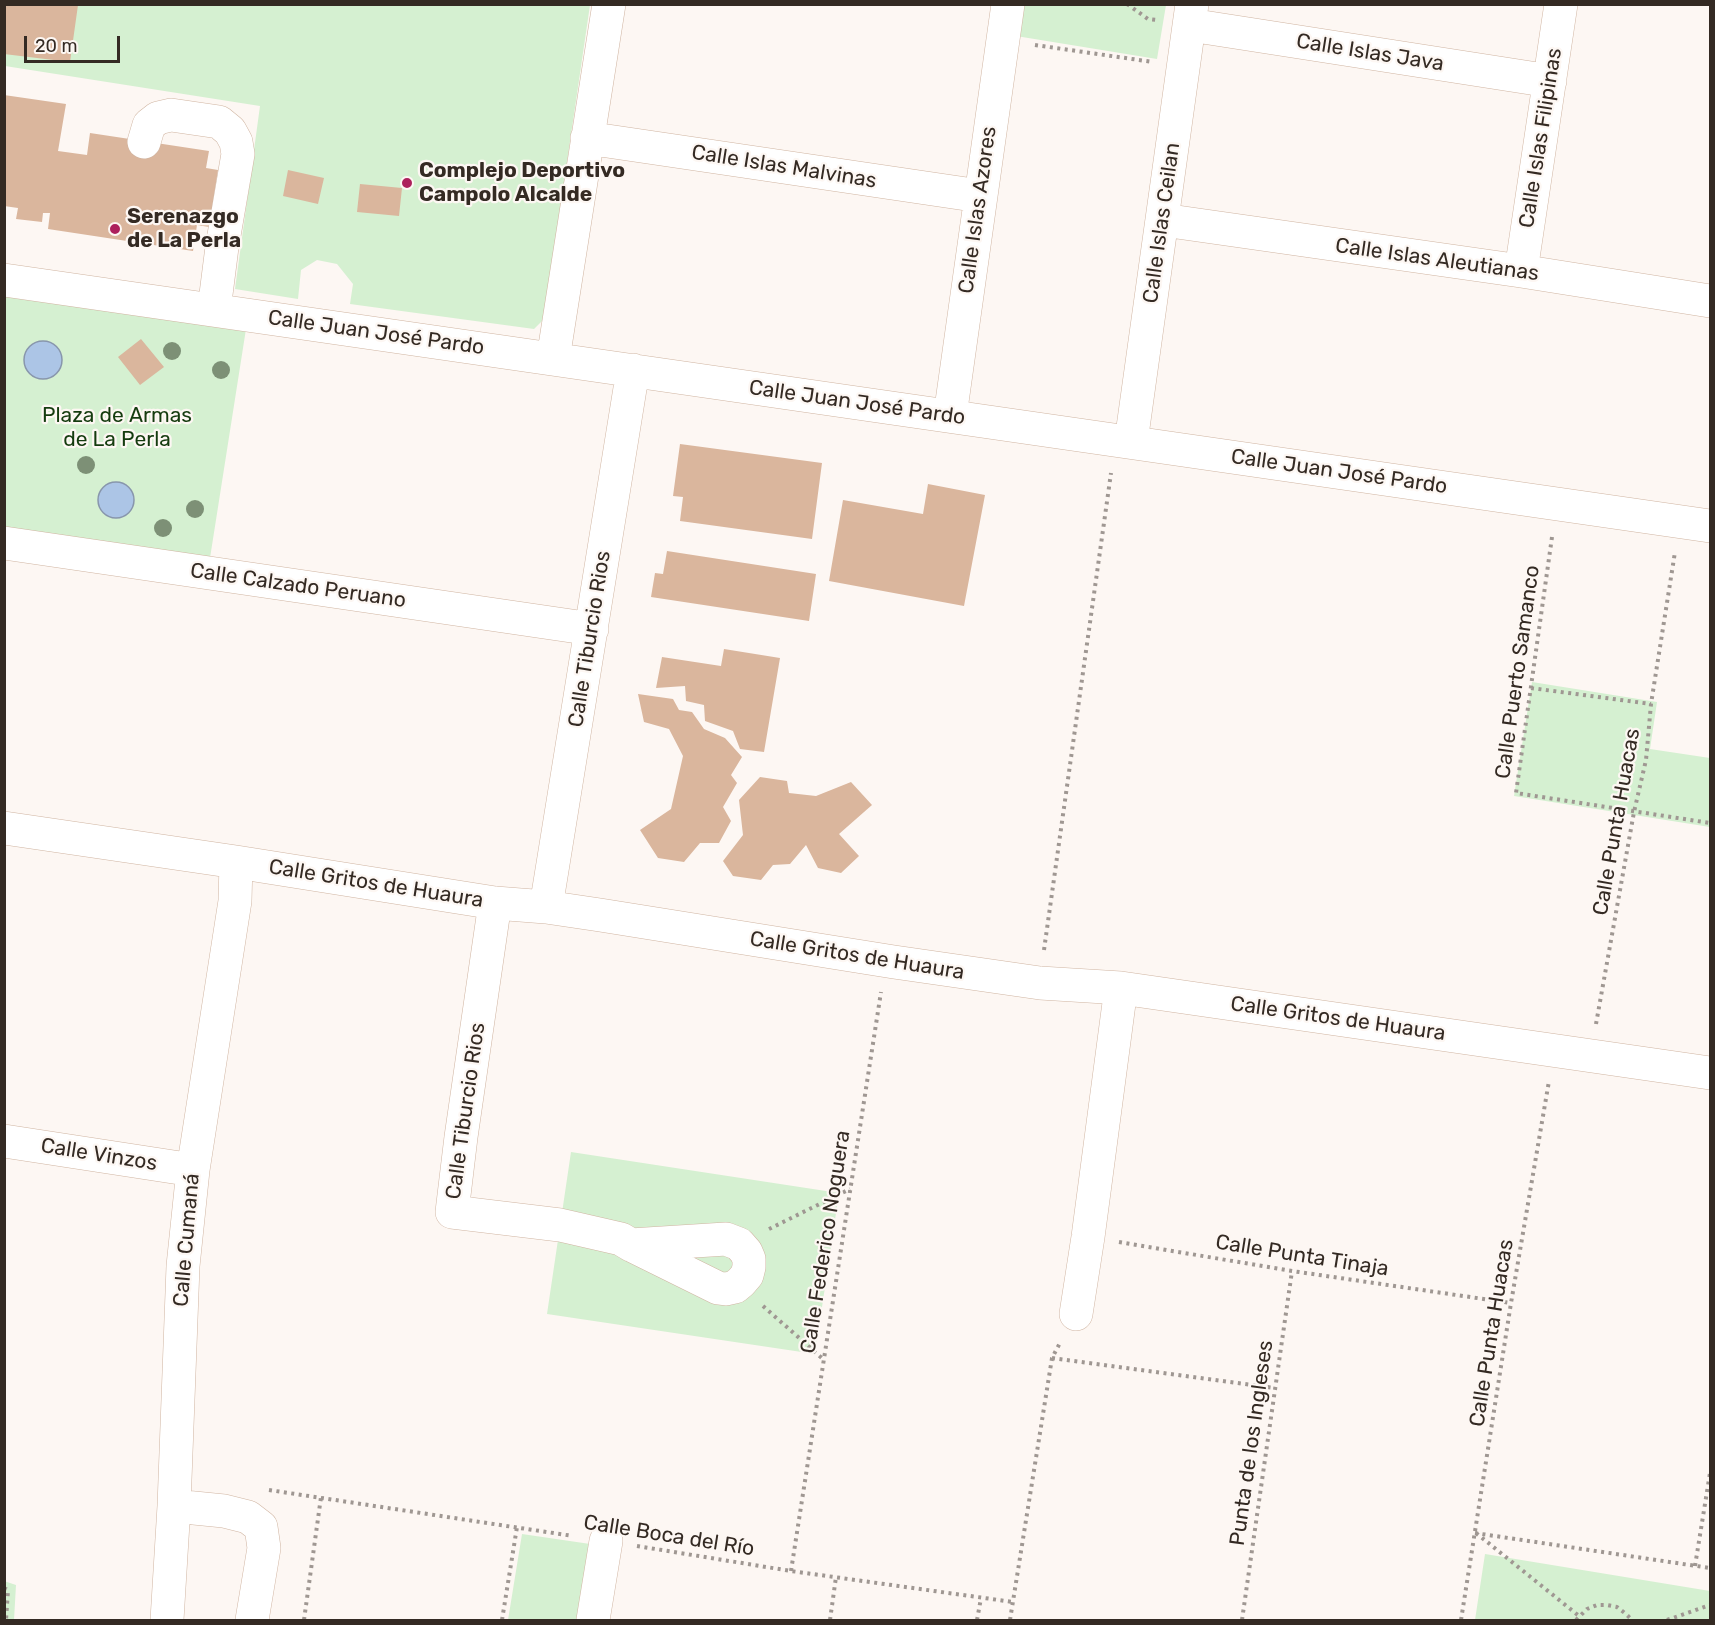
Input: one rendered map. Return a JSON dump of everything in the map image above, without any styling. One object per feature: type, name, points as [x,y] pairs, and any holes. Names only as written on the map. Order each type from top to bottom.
[{"type":"street","points":[[553,359],[609,4]]},
{"type":"street","name":"Calle Islas Filipinas","points":[[1521,271],[1561,4]]},
{"type":"street","name":"Calle Islas Azores","points":[[950,416],[1002,40],[1003,5]]},
{"type":"street","name":"Calle Islas Java","points":[[1191,15],[1550,81]]},
{"type":"street","name":"Calle Islas Ceilan","points":[[1123,441],[1163,220],[1191,15]]},
{"type":"street","points":[[144,142],[149,125],[158,118],[171,115],[219,122],[230,131],[236,142],[238,154],[214,310]]},
{"type":"street","name":"Calle Islas Malvinas","points":[[587,138],[980,196]]},
{"type":"street","name":"Calle Islas Aleutianas","points":[[1163,220],[1521,271],[1710,301]]},
{"type":"street","name":"Calle Juan José Pardo","points":[[4,280],[1695,524]]},
{"type":"street","name":"Calle Tiburcio Rios","points":[[546,908],[633,370]]},
{"type":"street","name":"Calle Calzado Peruano","points":[[4,543],[592,628]]},
{"type":"street","name":"Calle Gritos de Huaura","points":[[4,828],[1040,983],[1121,988],[1710,1073]]},
{"type":"street","name":"Calle Cumaná","points":[[167,1620],[174,1506],[183,1266],[193,1170],[235,901],[236,862]]},
{"type":"street","name":"Calle Tiburcio Rios","points":[[495,903],[452,1212],[560,1225],[621,1239],[631,1245]]},
{"type":"street","points":[[1076,1314],[1121,988]]},
{"type":"street","name":"Calle Vinzos","points":[[4,1141],[193,1170]]},
{"type":"street","points":[[726,1239],[739,1244],[746,1252],[749,1267],[747,1275],[739,1284],[726,1289],[718,1288],[631,1245],[726,1239]]},
{"type":"street","points":[[174,1506],[248,1517],[261,1527],[264,1548],[252,1620]]},
{"type":"street","points":[[593,1620],[606,1541]]},
{"type":"path","points":[[1002,40],[1184,67]]},
{"type":"path","points":[[1040,983],[1123,441]]},
{"type":"path","name":"Calle Puerto Samanco","points":[[1557,504],[1516,793],[1710,823]]},
{"type":"path","name":"Calle Punta Huacas","points":[[1590,1056],[1634,812],[1646,760],[1651,704],[1695,524]]},
{"type":"path","points":[[1531,688],[1651,704]]},
{"type":"path","name":"Calle Federico Noguera","points":[[791,1571],[883,976],[894,962]]},
{"type":"path","name":"Calle Punta Huacas","points":[[1461,1620],[1554,1050]]},
{"type":"path","points":[[739,1244],[850,1189]]},
{"type":"path","name":"Calle Punta Tinaja","points":[[1088,1237],[1292,1271],[1511,1303]]},
{"type":"path","name":"Punta de los Ingleses","points":[[1242,1620],[1292,1271]]},
{"type":"path","points":[[739,1284],[823,1359]]},
{"type":"path","points":[[1010,1620],[1052,1358],[1076,1314]]},
{"type":"path","points":[[1052,1358],[1275,1388]]},
{"type":"path","points":[[1695,1566],[1710,1473]]},
{"type":"path","name":"Calle Boca del Río","points":[[304,1620],[321,1497],[791,1571],[1013,1602]]},
{"type":"path","points":[[502,1620],[517,1527]]},
{"type":"path","points":[[1475,1533],[1710,1568]]},
{"type":"path","points":[[1475,1533],[1577,1618],[1587,1609],[1597,1605],[1607,1605],[1617,1607],[1632,1620]]},
{"type":"path","points":[[830,1620],[836,1577]]},
{"type":"path","points":[[4,1588],[8,1590],[6,1620]]},
{"type":"path","points":[[977,1620],[981,1597]]},
{"type":"path","points":[[1666,1620],[1710,1605]]},
{"type":"green space","name":"Complejo Deportivo Campolo Alcalde","points":[[4,5],[590,5],[544,319],[534,329],[350,304],[353,284],[337,264],[317,260],[301,270],[298,299],[235,289],[260,106],[5,66]]},
{"type":"green space","points":[[1021,5],[1166,5],[1157,59],[1016,36]]},
{"type":"green space","name":"Plaza de Armas de La Perla","points":[[5,295],[246,329],[210,558],[5,528]]},
{"type":"green space","points":[[1532,682],[1657,702],[1650,749],[1710,758],[1710,827],[1514,796]]},
{"type":"green space","points":[[571,1152],[839,1193],[815,1354],[547,1314]]},
{"type":"green space","points":[[522,1534],[597,1545],[585,1620],[508,1620]]},
{"type":"green space","points":[[1485,1554],[1710,1591],[1710,1620],[1475,1620]]},
{"type":"green space","points":[[4,1581],[16,1585],[14,1620],[5,1620]]},
{"type":"water","points":[[43,341],[56,347],[62,360],[56,373],[43,379],[30,373],[24,360],[30,347]]},
{"type":"water","points":[[116,482],[129,487],[134,500],[129,513],[116,518],[103,513],[98,500],[103,487]]},
{"type":"building","points":[[4,5],[78,5],[70,62],[4,54]]},
{"type":"building","points":[[4,95],[66,104],[58,151],[87,155],[90,133],[209,151],[206,168],[218,170],[209,227],[197,225],[193,251],[48,229],[50,213],[43,213],[42,222],[16,219],[18,208],[4,206]]},
{"type":"building","points":[[288,170],[324,178],[318,204],[283,196]]},
{"type":"building","points":[[360,184],[402,188],[399,216],[357,212]]},
{"type":"building","points":[[141,339],[164,367],[140,385],[118,357]]},
{"type":"building","points":[[680,444],[822,463],[812,539],[680,521],[683,497],[673,496]]},
{"type":"building","points":[[928,484],[985,495],[964,606],[829,581],[843,500],[923,514]]},
{"type":"building","points":[[667,551],[816,574],[809,621],[651,597],[655,573],[663,574]]},
{"type":"building","points":[[724,649],[780,658],[764,752],[740,749],[733,731],[705,721],[704,705],[686,701],[685,686],[656,688],[662,657],[721,666]]},
{"type":"building","points":[[638,694],[673,699],[679,710],[692,712],[704,729],[725,738],[742,757],[731,775],[737,783],[723,807],[731,821],[719,843],[700,843],[684,862],[658,858],[640,830],[671,809],[683,756],[669,729],[644,722]]},
{"type":"building","points":[[760,777],[787,781],[789,793],[816,796],[851,782],[872,805],[839,834],[859,856],[841,873],[818,868],[806,845],[790,864],[773,865],[761,880],[733,876],[723,861],[743,835],[739,800]]},
{"type":"place","name":"Complejo Deportivo Campolo Alcalde","points":[[407,183]]},
{"type":"place","name":"Serenazgo de La Perla","points":[[115,229]]}]
